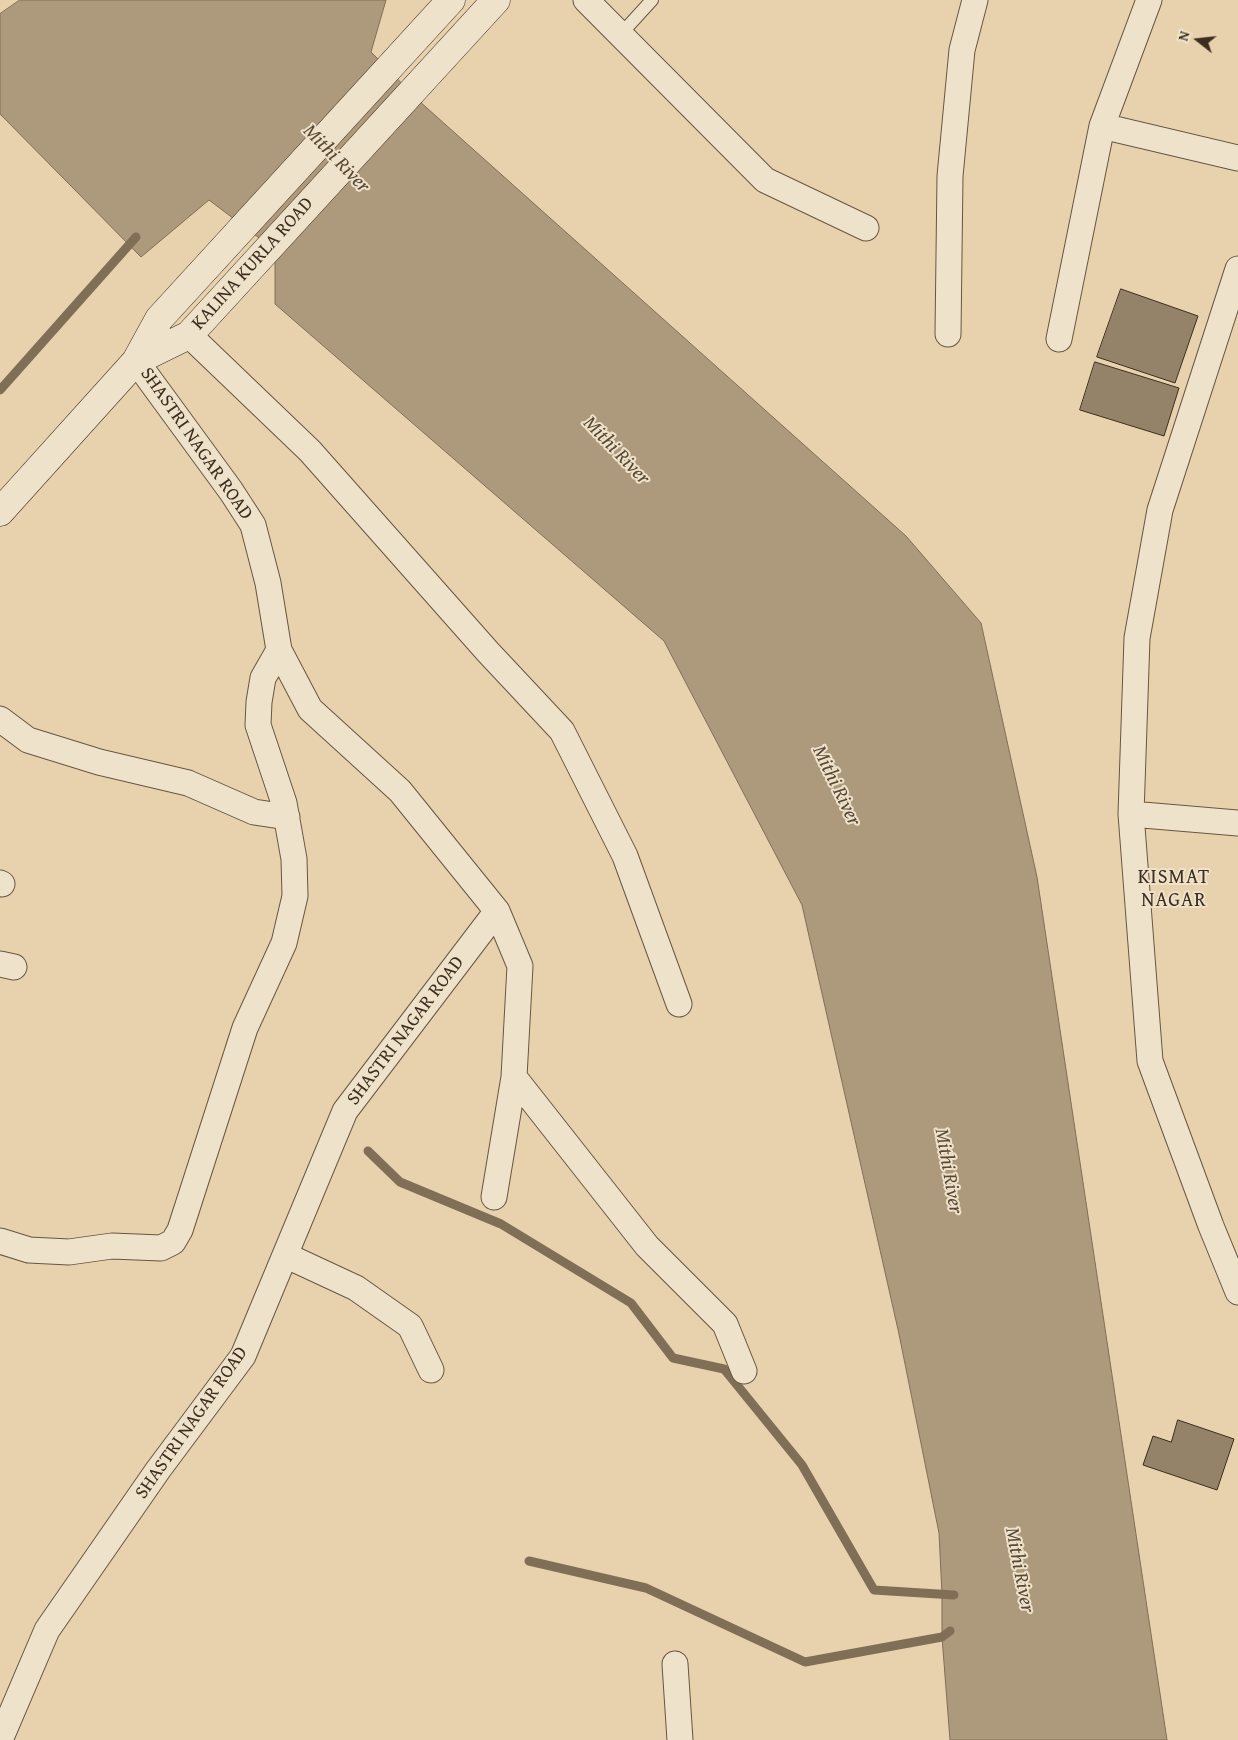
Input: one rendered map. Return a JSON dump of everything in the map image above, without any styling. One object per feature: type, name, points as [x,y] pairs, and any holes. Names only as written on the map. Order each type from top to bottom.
[{"type":"street","points":[[136,361],[160,319],[452,0]]},
{"type":"street","name":"KALINA KURLA ROAD","points":[[0,512],[136,361],[189,335],[496,0]]},
{"type":"street","points":[[586,0],[765,180],[866,228]]},
{"type":"street","points":[[948,334],[950,176],[962,50],[975,0]]},
{"type":"street","points":[[1058,339],[1102,126],[1149,0]]},
{"type":"street","points":[[1102,126],[1238,158]]},
{"type":"street","points":[[1238,269],[1160,510],[1137,638],[1131,814],[1150,1061],[1211,1226],[1238,1292]]},
{"type":"street","points":[[189,335],[310,451],[488,652],[562,731],[625,856],[679,1004]]},
{"type":"street","name":"SHASTRI NAGAR ROAD","points":[[0,1740],[48,1630],[158,1470],[243,1356],[345,1111],[497,911],[400,791],[310,709],[279,650],[268,583],[253,525],[231,490],[136,361]]},
{"type":"street","points":[[0,1241],[29,1250],[69,1252],[112,1246],[161,1248],[174,1242],[180,1230],[245,1028],[284,943],[295,896],[294,859],[284,802],[258,725],[263,678],[279,650]]},
{"type":"street","points":[[0,720],[28,740],[99,762],[188,784],[254,812],[287,818]]},
{"type":"street","points":[[1131,814],[1238,823]]},
{"type":"street","points":[[494,1197],[514,1077],[520,966],[497,911]]},
{"type":"street","points":[[514,1077],[647,1246],[726,1324],[744,1371]]},
{"type":"street","points":[[285,1255],[356,1288],[410,1326],[431,1370]]},
{"type":"street","points":[[675,1664],[680,1740]]},
{"type":"lane","points":[[621,34],[652,0]]},
{"type":"water","name":"Mithi River","points":[[20,0],[386,0],[371,52],[418,100],[906,536],[981,623],[1037,877],[1167,1740],[950,1740],[942,1637],[939,1533],[899,1334],[802,905],[664,641],[275,304],[275,250],[209,200],[141,257],[0,114],[0,14]]},
{"type":"building","points":[[1121,289],[1198,316],[1175,383],[1097,357]]},
{"type":"building","points":[[1095,362],[1179,388],[1164,436],[1080,410]]},
{"type":"building","points":[[1178,1420],[1234,1439],[1217,1490],[1143,1465],[1153,1436],[1171,1442]]},
{"type":"waterway","points":[[0,390],[136,237]]},
{"type":"waterway","points":[[368,1151],[400,1182],[501,1224],[631,1303],[673,1358],[724,1369],[802,1465],[874,1590],[954,1595]]},
{"type":"waterway","points":[[529,1561],[646,1588],[805,1662],[942,1637],[950,1631]]},
{"type":"district","name":"KISMAT NAGAR","points":[[1174,890]]}]
